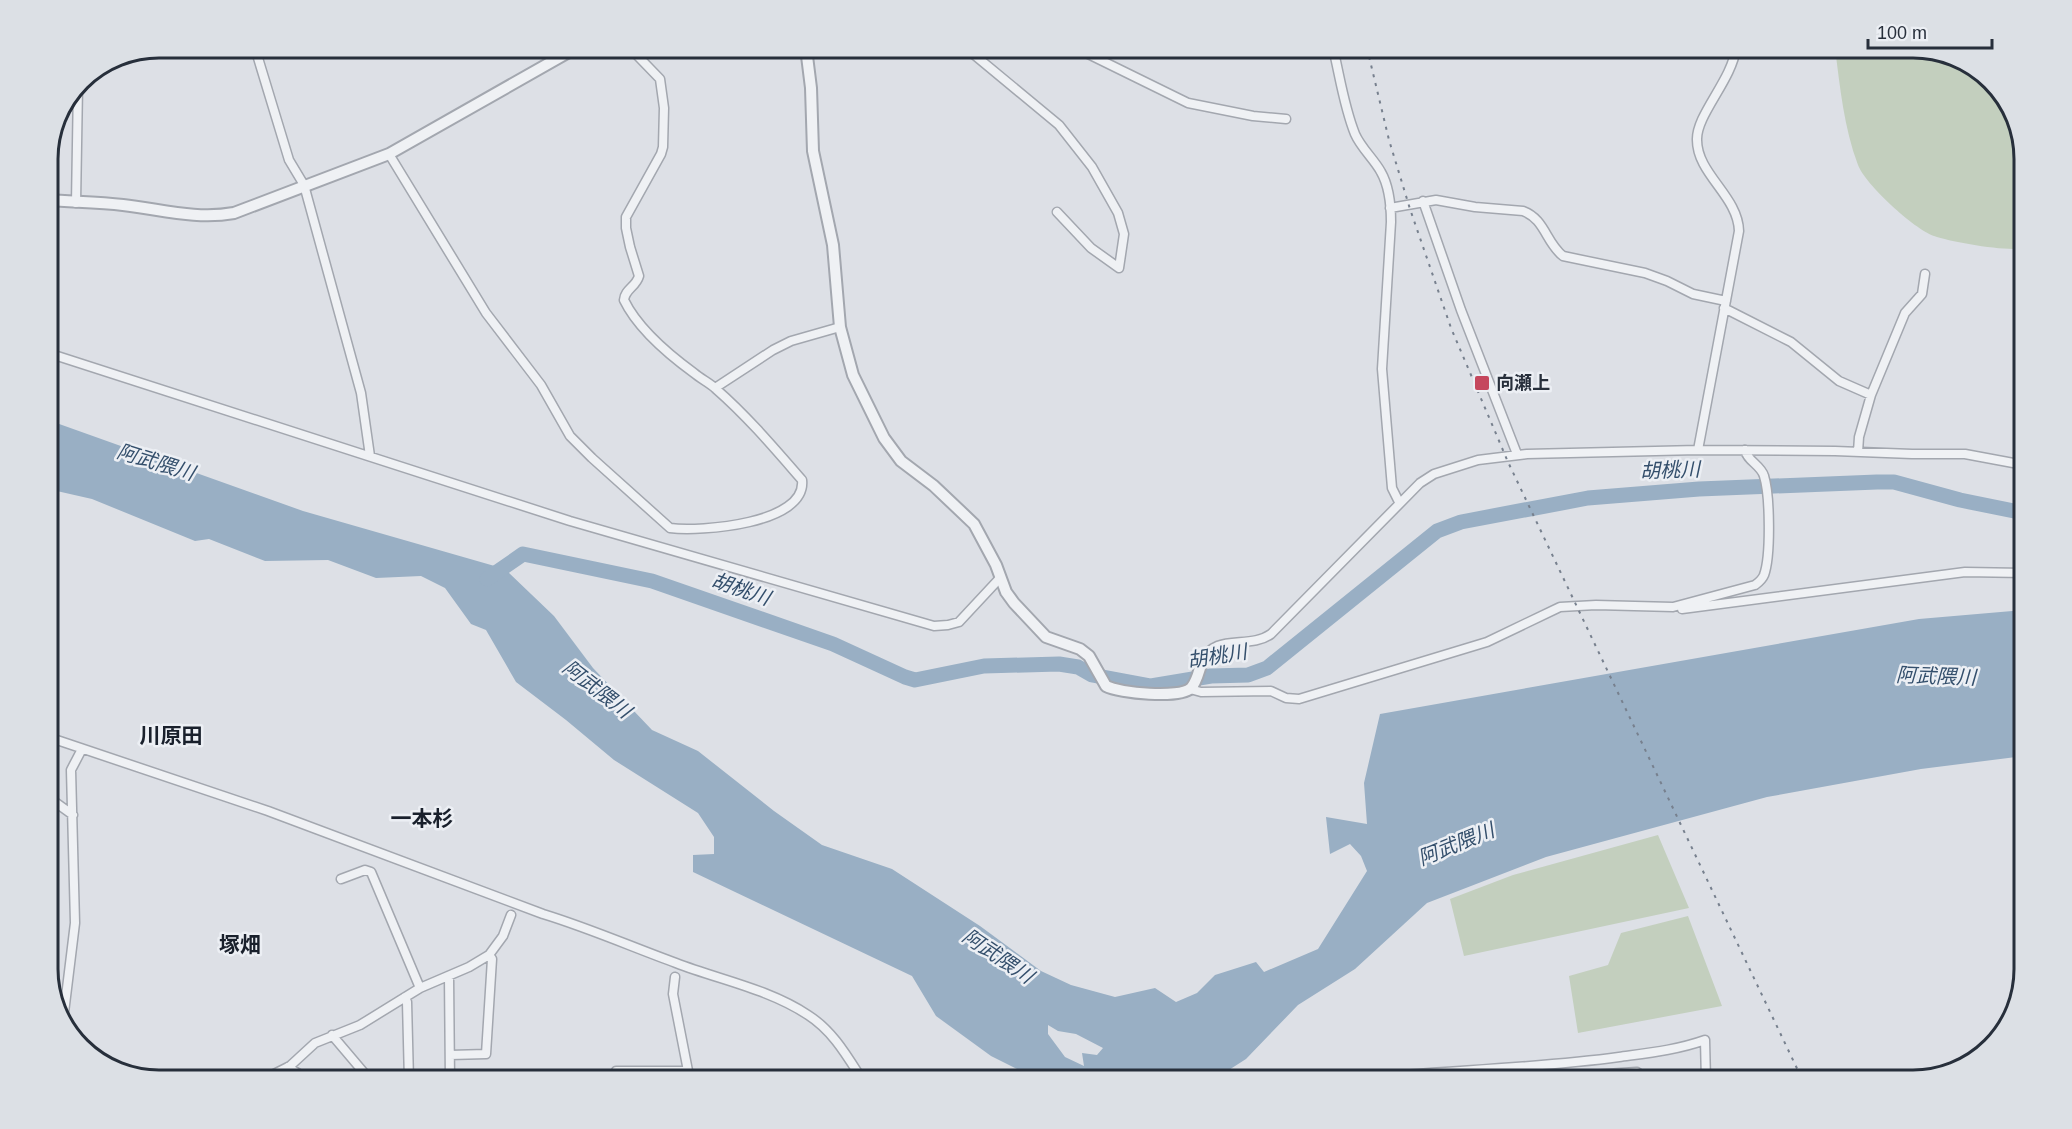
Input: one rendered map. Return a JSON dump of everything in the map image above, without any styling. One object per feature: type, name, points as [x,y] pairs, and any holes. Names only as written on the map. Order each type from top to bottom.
[{"type":"street","points":[[258,58],[290,160],[304,185],[361,393],[370,456]]},
{"type":"street","points":[[59,201],[122,205],[197,216],[217,216],[251,208],[304,185],[389,154],[558,58]]},
{"type":"street","points":[[389,154],[486,313],[542,385],[570,436],[592,458],[670,528],[715,529],[774,514],[797,498],[802,488],[802,480],[750,421],[715,388],[687,368],[651,336],[633,315],[624,300],[625,293],[635,285],[639,276],[630,247],[626,217],[663,147],[660,79],[640,58]]},
{"type":"street","points":[[807,58],[811,88],[813,151],[833,245],[840,327],[853,375],[888,444],[907,467],[934,486],[974,524],[1014,603],[1046,637],[1080,649],[1089,656],[1106,686],[1118,690],[1176,694],[1192,686],[1206,654],[1216,645],[1257,641],[1271,634],[1420,483],[1434,474],[1478,460],[1517,454],[1745,450],[1974,455],[2013,463]]},
{"type":"street","points":[[978,58],[1059,125],[1092,167],[1119,213],[1124,234],[1119,268],[1091,248],[1057,212]]},
{"type":"street","points":[[1096,58],[1188,103],[1253,116],[1286,119]]},
{"type":"street","points":[[1335,58],[1348,117],[1359,143],[1381,171],[1390,208],[1382,369],[1392,488],[1399,502]]},
{"type":"street","points":[[1698,450],[1739,226],[1734,211],[1698,151],[1697,138],[1700,125],[1727,77],[1733,58]]},
{"type":"street","points":[[76,203],[78,100]]},
{"type":"street","points":[[1390,208],[1436,200],[1530,213],[1540,223],[1556,250],[1563,256],[1645,273],[1725,305],[1791,342],[1839,381],[1871,395]]},
{"type":"street","points":[[1423,201],[1461,310],[1517,454]]},
{"type":"street","points":[[1858,452],[1859,437],[1871,395],[1905,313],[1922,294],[1925,274]]},
{"type":"street","points":[[715,388],[773,350],[791,341],[840,327]]},
{"type":"street","points":[[59,357],[570,521],[934,626],[959,622],[1000,578]]},
{"type":"street","points":[[1673,607],[1750,587],[1761,581],[1764,576],[1769,550],[1764,477],[1762,471],[1747,457],[1745,450]]},
{"type":"street","points":[[1192,686],[1201,692],[1271,691],[1286,698],[1299,699],[1487,642],[1560,607],[1596,605],[1688,609],[1965,572],[2014,573]]},
{"type":"street","points":[[59,741],[268,811],[543,914],[580,925],[677,964],[782,1000],[808,1015],[832,1035],[856,1070]]},
{"type":"street","points":[[65,1004],[75,923],[71,770],[82,748]]},
{"type":"street","points":[[59,805],[73,815]]},
{"type":"street","points":[[340,879],[365,870],[371,872],[420,988]]},
{"type":"street","points":[[282,1070],[315,1043],[360,1025],[420,988],[489,955],[503,936],[511,915]]},
{"type":"street","points":[[450,1054],[486,1054],[492,959],[489,955]]},
{"type":"street","points":[[449,976],[450,1070]]},
{"type":"street","points":[[675,976],[673,994],[688,1070]]},
{"type":"street","points":[[405,997],[409,1070]]},
{"type":"street","points":[[333,1035],[362,1070]]},
{"type":"street","points":[[1472,1070],[1568,1064],[1683,1047],[1705,1040],[1706,1070]]},
{"type":"street","points":[[288,1067],[293,1070]]},
{"type":"green space","points":[[1836,58],[1932,60],[1957,69],[1979,84],[1996,103],[2012,140],[2013,249],[1979,246],[1934,236],[1903,215],[1862,173],[1853,151],[1843,107]]},
{"type":"green space","points":[[1658,835],[1689,908],[1464,956],[1450,899],[1513,875]]},
{"type":"green space","points":[[1688,916],[1722,1006],[1578,1033],[1569,976],[1608,965],[1621,933]]},
{"type":"water","name":"阿武隈川","points":[[59,424],[303,511],[505,569],[554,616],[593,668],[652,730],[698,751],[774,811],[822,845],[892,869],[980,926],[1041,971],[1071,985],[1115,997],[1155,988],[1176,1002],[1197,993],[1215,975],[1256,962],[1264,972],[1318,949],[1367,871],[1361,856],[1350,844],[1330,854],[1326,817],[1367,824],[1364,783],[1380,714],[1919,619],[2014,611],[2014,757],[1921,769],[1767,797],[1546,857],[1427,903],[1355,969],[1298,1005],[1246,1059],[1229,1070],[1019,1070],[991,1056],[936,1016],[912,976],[693,872],[693,855],[714,854],[714,837],[698,813],[614,760],[516,682],[486,630],[471,624],[445,588],[421,576],[376,578],[328,560],[265,561],[209,539],[195,541],[92,499],[59,492]],"holes":[[[1048,1025],[1058,1031],[1076,1034],[1103,1048],[1097,1055],[1082,1053],[1084,1066],[1065,1057],[1048,1034]]]},
{"type":"waterway","name":"胡桃川","points":[[487,579],[523,554],[652,581],[833,644],[915,680],[984,666],[1059,664],[1078,667],[1092,675],[1151,686],[1211,676],[1248,675],[1267,668],[1437,531],[1461,522],[1588,498],[1699,489],[1877,482],[1894,482],[1960,500],[2013,511]]},
{"type":"railway","points":[[1369,58],[1389,140],[1451,328],[1508,462],[1798,1070]]},
{"type":"place","name":"向瀬上","points":[[1482,383]]},
{"type":"district","name":"川原田","points":[[171,736]]},
{"type":"district","name":"一本杉","points":[[422,819]]},
{"type":"district","name":"塚畑","points":[[240,945]]}]
